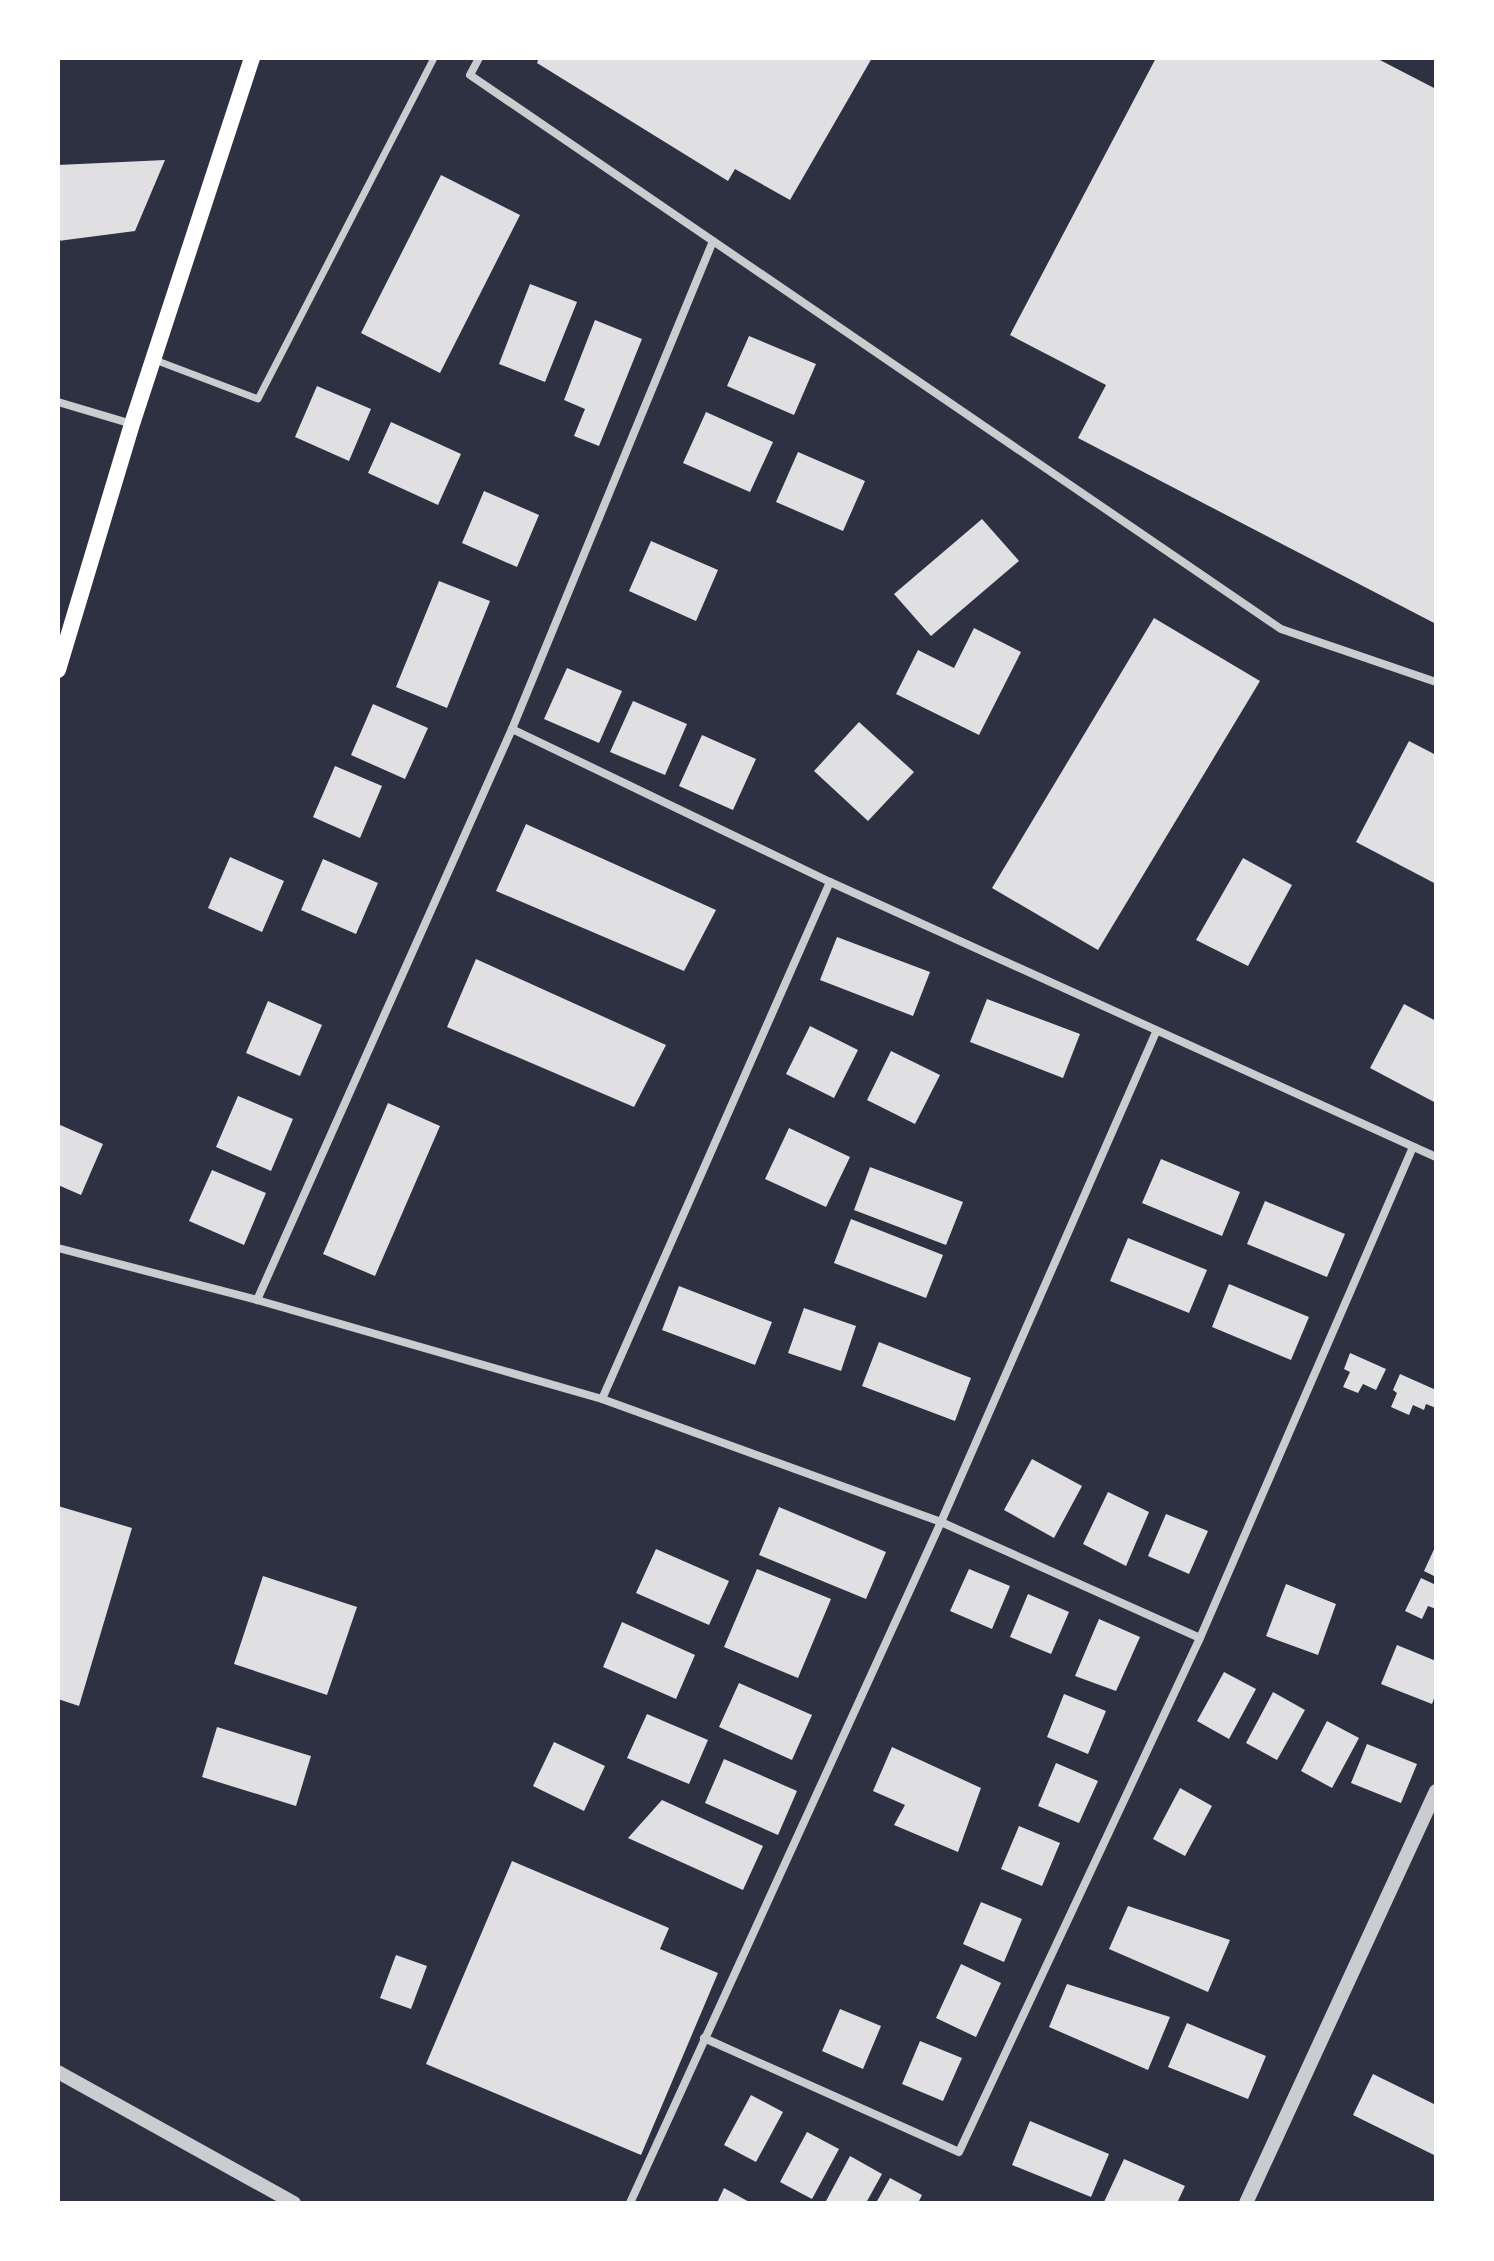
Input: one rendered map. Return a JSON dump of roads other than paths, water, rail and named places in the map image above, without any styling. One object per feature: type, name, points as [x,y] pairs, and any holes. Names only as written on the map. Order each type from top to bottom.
[{"type":"main road","points":[[58,670],[132,424],[252,58]]},
{"type":"street","points":[[155,360],[258,399],[434,58]]},
{"type":"street","points":[[479,58],[470,75],[1281,629],[1436,682]]},
{"type":"street","points":[[257,1300],[512,729],[713,241]]},
{"type":"street","points":[[58,402],[132,424]]},
{"type":"street","points":[[512,729],[830,882],[1436,1157]]},
{"type":"street","points":[[602,1399],[830,882]]},
{"type":"street","points":[[630,2203],[941,1522],[1156,1032]]},
{"type":"street","points":[[704,2038],[959,2152],[1200,1638],[1413,1147]]},
{"type":"street","points":[[58,1248],[257,1300],[602,1399],[941,1522],[1200,1638]]},
{"type":"street","points":[[1246,2203],[1436,1791]]},
{"type":"street","points":[[58,2072],[294,2203]]}]
